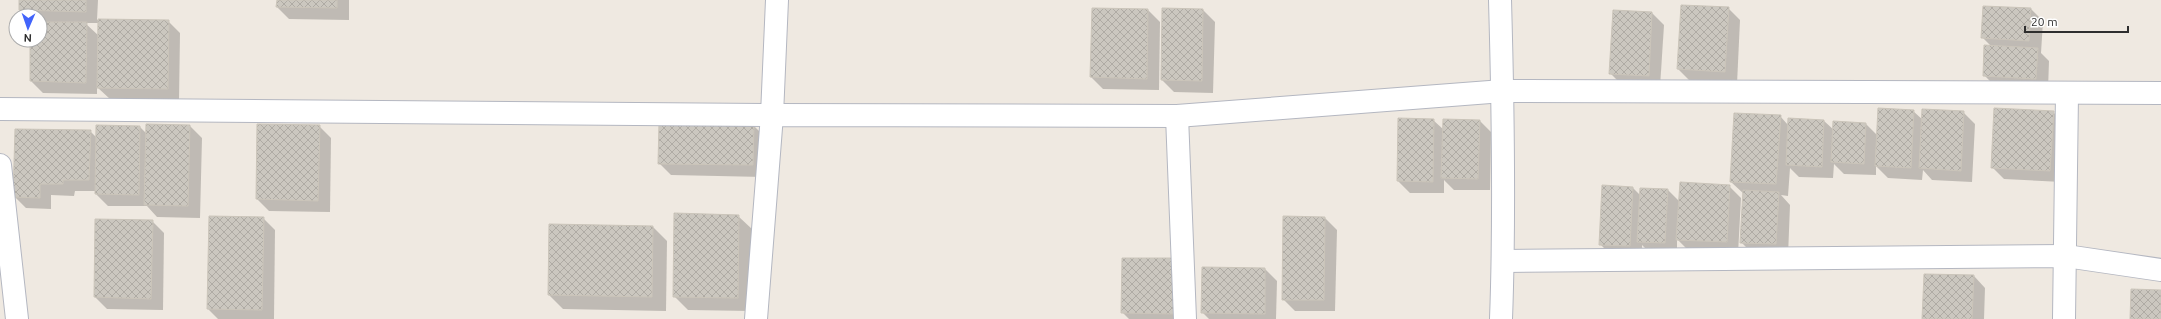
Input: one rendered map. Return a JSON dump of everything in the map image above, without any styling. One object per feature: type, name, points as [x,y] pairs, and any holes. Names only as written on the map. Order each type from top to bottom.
[{"type":"street","points":[[756,319],[772,115],[777,0]]},
{"type":"street","points":[[1500,0],[1503,91],[1503,261],[1501,319]]},
{"type":"street","points":[[0,109],[772,115],[1177,116],[1503,91],[2067,94],[2161,93]]},
{"type":"street","points":[[2064,319],[2067,94]]},
{"type":"street","points":[[1177,116],[1185,319]]},
{"type":"street","points":[[0,165],[17,319]]},
{"type":"street","points":[[1503,261],[2066,256],[2161,270]]},
{"type":"building","points":[[19,0],[86,0],[86,12],[48,11],[48,8],[19,8]]},
{"type":"building","points":[[277,0],[337,0],[337,8],[276,7]]},
{"type":"building","points":[[1681,5],[1729,7],[1725,72],[1677,69]]},
{"type":"building","points":[[1983,6],[2031,8],[2029,41],[1981,38]]},
{"type":"building","points":[[1092,8],[1148,9],[1147,79],[1090,77]]},
{"type":"building","points":[[1162,8],[1203,9],[1202,81],[1161,80]]},
{"type":"building","points":[[1613,10],[1652,12],[1649,76],[1609,74]]},
{"type":"building","points":[[98,19],[169,20],[168,89],[97,88]]},
{"type":"building","points":[[48,22],[87,22],[86,83],[30,81],[30,48],[48,48]]},
{"type":"building","points":[[1984,45],[2038,48],[2036,79],[1983,76]]},
{"type":"building","points":[[1878,108],[1914,110],[1911,168],[1875,166]]},
{"type":"building","points":[[1994,108],[2054,111],[2050,171],[1991,168]]},
{"type":"building","points":[[1922,109],[1964,111],[1961,171],[1919,168]]},
{"type":"building","points":[[1734,113],[1781,115],[1776,184],[1730,182]]},
{"type":"building","points":[[1398,118],[1434,119],[1433,182],[1397,181]]},
{"type":"building","points":[[1788,118],[1824,120],[1822,167],[1786,165]]},
{"type":"building","points":[[1443,119],[1480,120],[1478,179],[1441,178]]},
{"type":"building","points":[[1833,121],[1866,123],[1864,164],[1831,162]]},
{"type":"building","points":[[659,123],[754,125],[753,165],[658,164]]},
{"type":"building","points":[[146,124],[190,125],[188,206],[144,205]]},
{"type":"building","points":[[257,124],[320,125],[318,201],[256,199]]},
{"type":"building","points":[[96,125],[140,126],[139,195],[95,194]]},
{"type":"building","points":[[15,129],[91,130],[89,180],[63,180],[63,184],[40,184],[40,198],[13,197]]},
{"type":"building","points":[[1680,182],[1730,185],[1727,242],[1676,240]]},
{"type":"building","points":[[1602,185],[1633,187],[1630,246],[1599,245]]},
{"type":"building","points":[[1640,188],[1668,189],[1665,243],[1637,242]]},
{"type":"building","points":[[1743,190],[1779,192],[1776,244],[1740,243]]},
{"type":"building","points":[[674,213],[739,215],[738,298],[673,297]]},
{"type":"building","points":[[209,216],[264,217],[262,310],[207,309]]},
{"type":"building","points":[[1283,216],[1325,217],[1324,300],[1282,300]]},
{"type":"building","points":[[95,219],[153,220],[151,299],[94,297]]},
{"type":"building","points":[[549,224],[653,226],[652,297],[548,295]]},
{"type":"building","points":[[1122,258],[1176,258],[1176,314],[1121,313]]},
{"type":"building","points":[[1202,267],[1265,268],[1265,314],[1201,313]]},
{"type":"building","points":[[1924,274],[1974,275],[1972,319],[1922,319]]},
{"type":"building","points":[[2131,289],[2161,290],[2161,319],[2130,319]]}]
